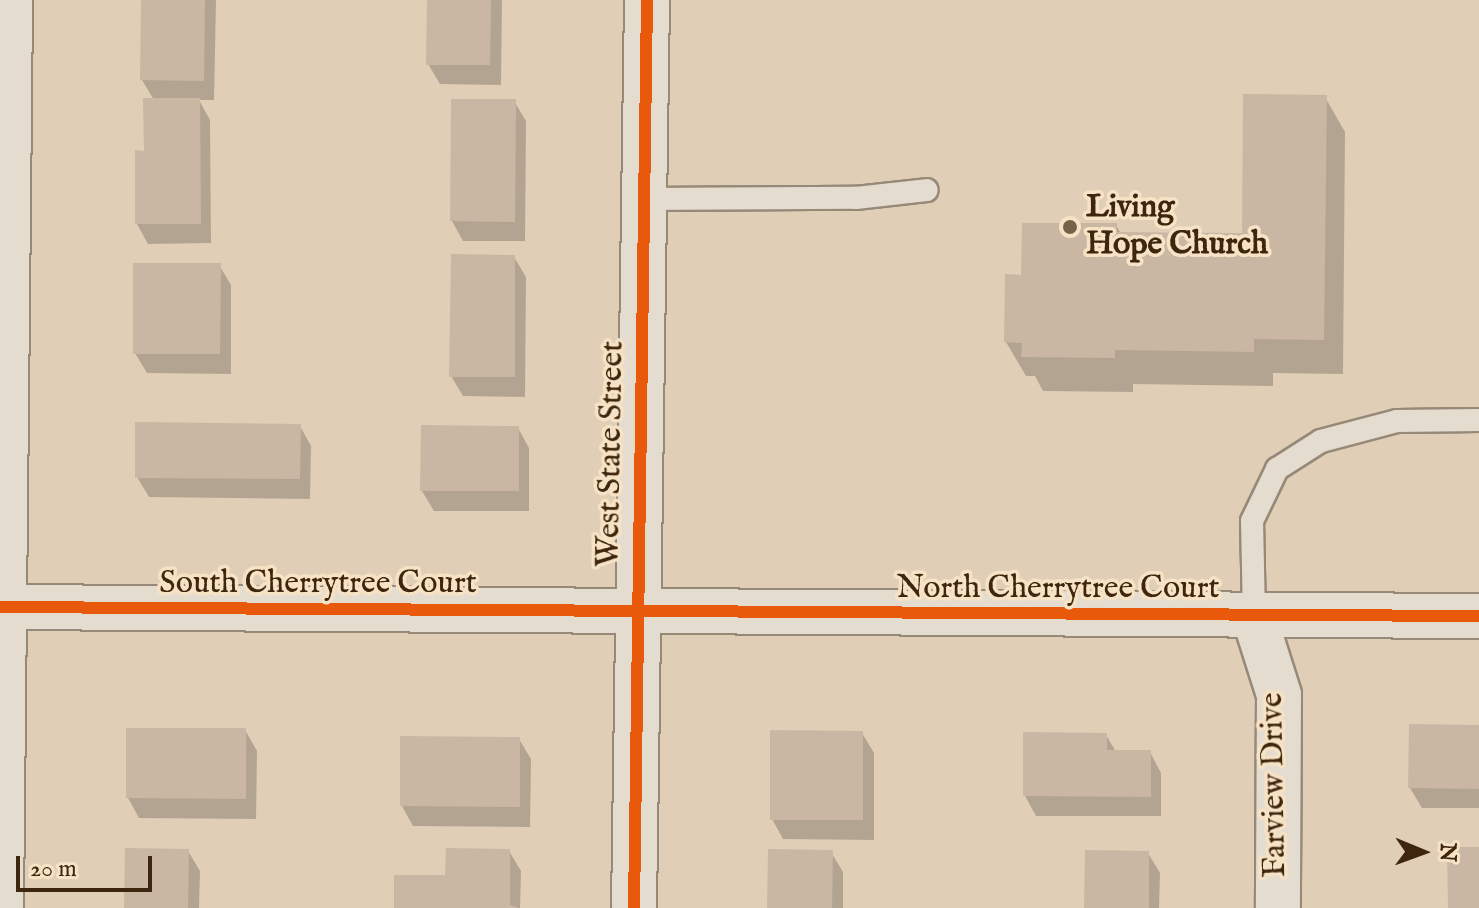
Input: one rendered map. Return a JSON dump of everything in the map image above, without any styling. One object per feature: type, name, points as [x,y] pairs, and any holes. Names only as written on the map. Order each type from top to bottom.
[{"type":"street","points":[[1,908],[1,607],[10,0]]},
{"type":"street","name":"West State Street","points":[[634,908],[641,199],[647,0]]},
{"type":"street","name":"South Cherrytree Court","points":[[1,607],[636,612]]},
{"type":"street","name":"North Cherrytree Court","points":[[636,612],[1479,616]]},
{"type":"street","name":"Farview Drive","points":[[1254,616],[1279,695],[1278,908]]},
{"type":"lane","points":[[641,199],[856,198],[927,190]]},
{"type":"lane","points":[[1254,616],[1252,521],[1277,469],[1321,441],[1397,421],[1479,420]]},
{"type":"building","points":[[141,0],[205,0],[204,81],[140,80]]},
{"type":"building","points":[[427,0],[491,0],[490,65],[426,65]]},
{"type":"building","name":"Living Hope Church","points":[[1243,94],[1327,95],[1324,340],[1254,339],[1254,352],[1115,350],[1115,358],[1021,357],[1022,343],[1004,342],[1005,274],[1021,275],[1022,223],[1117,223],[1117,232],[1242,233]]},
{"type":"building","points":[[143,98],[200,98],[201,224],[135,224],[135,150],[144,151]]},
{"type":"building","points":[[451,99],[516,99],[515,222],[450,221]]},
{"type":"building","points":[[451,254],[515,255],[515,377],[449,377]]},
{"type":"building","points":[[133,263],[221,263],[220,354],[133,354]]},
{"type":"building","points":[[135,422],[301,424],[300,479],[135,478]]},
{"type":"building","points":[[421,425],[519,426],[519,491],[420,491]]},
{"type":"building","points":[[1409,724],[1479,725],[1479,789],[1408,788]]},
{"type":"building","points":[[126,728],[246,728],[246,799],[126,798]]},
{"type":"building","points":[[770,730],[863,731],[863,820],[770,820]]},
{"type":"building","points":[[1023,732],[1107,733],[1107,750],[1151,750],[1151,797],[1023,796]]},
{"type":"building","points":[[400,736],[520,737],[520,807],[400,806]]},
{"type":"building","points":[[1447,847],[1479,847],[1479,908],[1448,908]]},
{"type":"building","points":[[125,848],[189,849],[188,908],[124,908]]},
{"type":"building","points":[[446,848],[510,849],[510,905],[519,908],[394,908],[394,875],[445,875]]},
{"type":"building","points":[[768,849],[833,850],[832,908],[767,908]]},
{"type":"building","points":[[1085,850],[1149,851],[1149,908],[1084,908]]},
{"type":"cycle path","points":[[634,908],[647,0]]},
{"type":"cycle path","points":[[0,607],[1479,616]]},
{"type":"place","name":"Living Hope Church","points":[[1070,227]]}]
